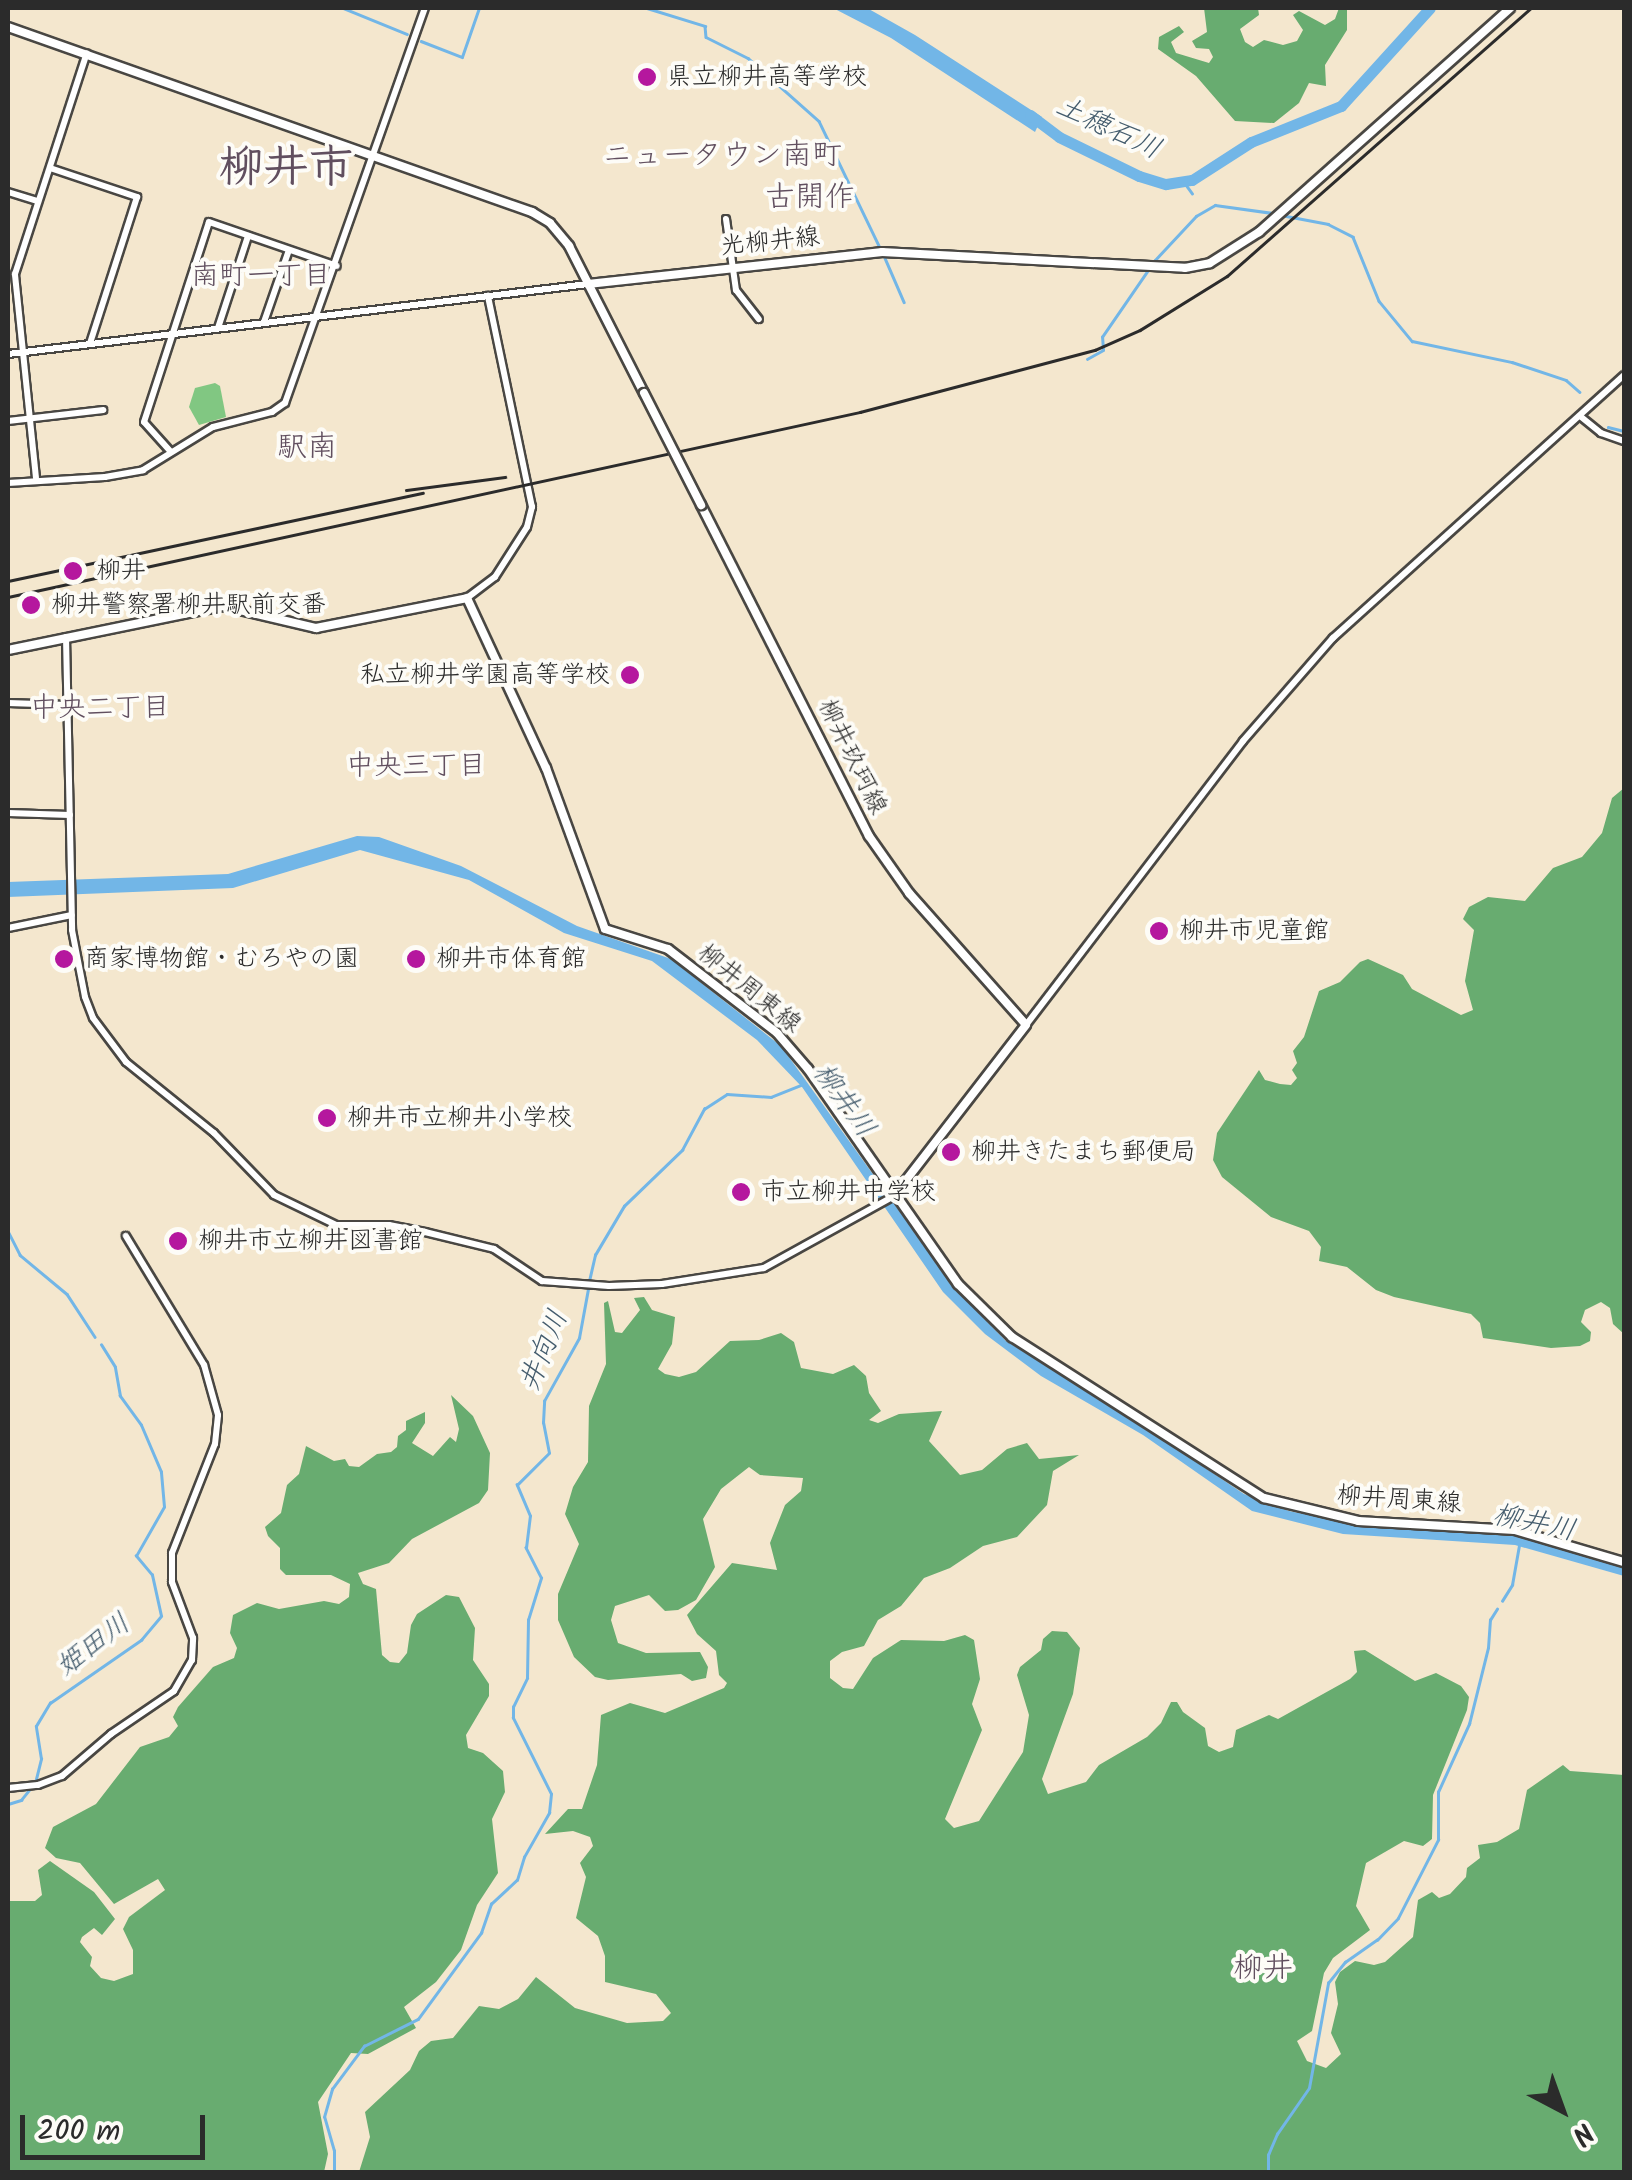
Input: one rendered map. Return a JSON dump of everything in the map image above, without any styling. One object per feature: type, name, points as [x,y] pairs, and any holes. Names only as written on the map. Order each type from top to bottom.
[{"type":"main road","name":"光柳井線","points":[[588,284],[732,266],[918,252],[1184,268],[1210,263],[1239,248],[1510,8]]},
{"type":"main road","points":[[8,26],[532,212],[560,233],[588,284]]},
{"type":"main road","name":"柳井玖珂線","points":[[588,284],[875,847],[909,894],[1026,1026]]},
{"type":"main road","points":[[8,650],[223,606],[316,628],[466,598]]},
{"type":"main road","name":"柳井周東線","points":[[466,598],[546,768],[606,929],[668,949],[776,1033],[808,1069],[892,1198],[958,1284],[1012,1337],[1264,1498],[1358,1520],[1516,1530],[1624,1562]]},
{"type":"main road","points":[[892,1198],[1026,1026]]},
{"type":"street","points":[[8,482],[143,470],[213,427],[272,412],[286,403],[425,8]]},
{"type":"street","points":[[36,478],[15,274],[87,53]]},
{"type":"street","points":[[50,168],[137,198],[90,343]]},
{"type":"street","points":[[8,192],[38,201]]},
{"type":"street","points":[[726,219],[736,290],[759,319]]},
{"type":"street","points":[[170,452],[144,422],[209,222],[337,266]]},
{"type":"street","points":[[218,328],[248,236]]},
{"type":"street","points":[[264,322],[288,250]]},
{"type":"street","points":[[8,354],[588,284]]},
{"type":"street","points":[[466,598],[494,577],[526,527],[532,507],[488,296]]},
{"type":"street","points":[[1026,1026],[1243,741],[1333,638],[1624,375]]},
{"type":"street","points":[[8,421],[104,410]]},
{"type":"street","points":[[1580,416],[1601,433],[1624,441]]},
{"type":"street","points":[[66,637],[72,915],[85,998],[113,1046],[148,1082],[214,1133],[274,1195],[324,1222],[398,1226],[494,1249],[532,1276],[552,1284],[636,1286],[764,1268],[892,1198]]},
{"type":"street","points":[[8,703],[68,704]]},
{"type":"street","points":[[8,813],[70,815]]},
{"type":"street","points":[[8,928],[72,915]]},
{"type":"street","points":[[8,1788],[38,1785],[62,1776],[111,1734],[174,1691],[192,1660],[193,1638],[172,1582],[170,1565],[214,1444],[218,1414],[204,1364],[126,1236]]},
{"type":"green space","points":[[1204,8],[1258,8],[1259,15],[1240,29],[1245,42],[1253,47],[1264,40],[1283,45],[1297,41],[1303,30],[1293,15],[1299,11],[1325,25],[1335,19],[1339,8],[1347,8],[1347,30],[1325,65],[1326,86],[1309,83],[1299,103],[1274,123],[1235,121],[1196,76],[1158,49],[1159,37],[1179,26],[1184,32],[1171,42],[1176,53],[1209,63],[1213,57],[1209,49],[1196,48],[1192,41],[1207,32]]},
{"type":"green space","points":[[215,383],[220,386],[226,417],[199,425],[189,407],[195,388]]},
{"type":"green space","points":[[1624,788],[1624,1334],[1613,1324],[1610,1308],[1601,1302],[1585,1310],[1581,1322],[1591,1332],[1590,1341],[1580,1346],[1551,1348],[1483,1338],[1480,1323],[1471,1314],[1394,1297],[1376,1290],[1347,1267],[1319,1261],[1321,1247],[1309,1231],[1271,1217],[1222,1177],[1213,1160],[1217,1133],[1259,1070],[1265,1080],[1280,1084],[1291,1085],[1297,1078],[1292,1070],[1297,1063],[1293,1051],[1304,1037],[1319,991],[1340,982],[1360,962],[1368,959],[1403,975],[1412,989],[1461,1015],[1473,1010],[1465,981],[1474,930],[1463,919],[1469,907],[1488,897],[1525,901],[1553,868],[1582,857],[1602,833],[1612,798]]},
{"type":"green space","points":[[644,1297],[652,1310],[675,1317],[672,1344],[658,1369],[665,1374],[679,1377],[696,1372],[730,1341],[759,1340],[781,1333],[794,1342],[801,1368],[833,1374],[854,1365],[866,1376],[869,1393],[881,1411],[869,1420],[878,1423],[899,1414],[942,1411],[929,1441],[960,1475],[982,1470],[1007,1449],[1027,1443],[1039,1459],[1079,1455],[1053,1471],[1047,1505],[1017,1537],[983,1546],[950,1568],[924,1578],[901,1606],[878,1620],[864,1646],[842,1652],[830,1661],[830,1678],[843,1688],[853,1689],[873,1658],[901,1640],[944,1641],[965,1635],[974,1640],[980,1679],[972,1704],[982,1730],[945,1819],[954,1828],[979,1821],[1023,1752],[1029,1715],[1017,1675],[1020,1667],[1041,1650],[1043,1639],[1052,1631],[1067,1632],[1080,1648],[1073,1694],[1042,1779],[1048,1794],[1086,1782],[1099,1765],[1147,1737],[1161,1723],[1171,1702],[1177,1702],[1183,1712],[1205,1728],[1208,1746],[1219,1752],[1233,1747],[1236,1730],[1269,1715],[1278,1719],[1350,1679],[1357,1672],[1354,1651],[1365,1650],[1415,1681],[1436,1673],[1461,1686],[1469,1697],[1467,1710],[1433,1795],[1432,1839],[1423,1846],[1404,1841],[1366,1863],[1356,1906],[1370,1930],[1333,1958],[1324,1973],[1312,2031],[1297,2041],[1307,2061],[1326,2068],[1341,2054],[1331,2033],[1338,2004],[1335,1982],[1340,1972],[1355,1961],[1374,1965],[1385,1962],[1413,1937],[1418,1900],[1432,1892],[1439,1898],[1450,1894],[1466,1877],[1467,1868],[1480,1858],[1478,1845],[1497,1842],[1519,1829],[1527,1790],[1563,1765],[1570,1771],[1624,1775],[1624,2172],[359,2172],[370,2137],[365,2112],[410,2070],[419,2051],[431,2041],[453,2038],[479,2006],[499,2009],[518,1999],[536,1977],[575,2008],[627,2023],[663,2021],[671,2013],[656,1994],[605,1982],[605,1956],[598,1936],[576,1918],[586,1877],[580,1863],[593,1846],[590,1837],[573,1831],[545,1834],[568,1809],[582,1809],[597,1765],[601,1715],[630,1703],[665,1713],[724,1688],[727,1683],[719,1675],[716,1651],[697,1634],[687,1615],[732,1563],[777,1570],[770,1543],[785,1505],[801,1491],[803,1478],[760,1475],[749,1467],[721,1489],[703,1519],[715,1567],[696,1600],[678,1610],[665,1611],[649,1595],[615,1606],[611,1620],[618,1643],[646,1653],[700,1652],[708,1667],[706,1678],[692,1681],[681,1674],[608,1680],[595,1677],[574,1657],[558,1620],[558,1594],[579,1544],[565,1514],[573,1487],[588,1462],[589,1406],[606,1364],[604,1303],[608,1301],[615,1332],[622,1333],[640,1310],[634,1298]]},
{"type":"green space","points":[[451,1395],[473,1416],[490,1453],[488,1490],[479,1503],[412,1539],[389,1563],[358,1573],[363,1584],[376,1589],[382,1655],[390,1662],[399,1663],[407,1653],[411,1625],[417,1614],[446,1595],[459,1597],[475,1628],[473,1660],[489,1684],[489,1696],[466,1735],[468,1748],[483,1753],[503,1771],[505,1792],[492,1819],[498,1873],[477,1905],[461,1950],[436,1982],[404,2007],[416,2028],[368,2054],[351,2053],[318,2102],[328,2154],[324,2172],[8,2172],[8,1901],[35,1901],[42,1895],[38,1870],[50,1861],[94,1892],[115,1919],[102,1935],[94,1928],[82,1937],[80,1942],[92,1957],[90,1966],[101,1978],[114,1981],[133,1974],[133,1950],[123,1929],[129,1917],[165,1890],[158,1879],[114,1904],[80,1863],[56,1858],[45,1848],[53,1827],[96,1804],[140,1747],[169,1737],[178,1726],[173,1717],[178,1707],[213,1667],[234,1658],[237,1648],[230,1633],[233,1615],[257,1603],[279,1609],[324,1601],[339,1604],[349,1597],[350,1584],[331,1575],[286,1575],[280,1569],[280,1548],[265,1527],[281,1513],[287,1485],[299,1474],[306,1446],[334,1461],[345,1459],[349,1466],[359,1467],[377,1454],[397,1447],[406,1421],[425,1412],[425,1423],[412,1443],[433,1456],[450,1437],[456,1442],[459,1429]]},
{"type":"water","points":[[833,8],[867,8],[915,35],[1042,117],[1035,132],[891,38]]},
{"type":"water","points":[[357,836],[379,837],[461,866],[577,926],[671,959],[781,1046],[956,1290],[1006,1341],[1116,1408],[1244,1494],[1289,1511],[1353,1524],[1515,1536],[1624,1567],[1624,1576],[1515,1545],[1343,1534],[1252,1511],[1143,1435],[1041,1376],[985,1334],[943,1292],[802,1087],[757,1040],[652,961],[564,933],[469,880],[360,850],[233,888],[8,897],[8,882],[228,874]]},
{"type":"waterway","points":[[343,8],[407,34]]},
{"type":"waterway","points":[[421,41],[462,57],[479,8]]},
{"type":"waterway","points":[[647,8],[705,26],[706,37],[748,58],[819,121],[880,248]]},
{"type":"waterway","name":"土穂石川","points":[[1030,115],[1059,137],[1139,176],[1166,184],[1192,180],[1251,142],[1341,106],[1430,8]]},
{"type":"waterway","points":[[1184,182],[1192,193]]},
{"type":"waterway","points":[[1087,359],[1103,350],[1102,337],[1155,260],[1196,216],[1215,205],[1273,213]]},
{"type":"waterway","points":[[1281,215],[1328,224],[1353,237],[1379,301],[1412,341],[1512,362],[1566,380],[1580,392]]},
{"type":"waterway","points":[[885,258],[904,302]]},
{"type":"waterway","points":[[1608,427],[1624,431]]},
{"type":"waterway","name":"井向川","points":[[589,1281],[595,1255],[624,1206],[682,1150],[704,1109],[727,1094],[771,1097],[801,1085]]},
{"type":"waterway","name":"姫田川","points":[[8,1231],[20,1255],[67,1294],[95,1337]]},
{"type":"waterway","name":"井向川","points":[[334,2172],[334,2151],[324,2117],[332,2089],[364,2046],[418,2019],[481,1933],[491,1904],[517,1880],[524,1857],[549,1813],[551,1794],[513,1718],[513,1707],[527,1678],[528,1620],[541,1578],[526,1548],[530,1516],[517,1485],[549,1453],[543,1423],[544,1401],[579,1338],[588,1289]]},
{"type":"waterway","name":"姫田川","points":[[8,1804],[21,1800],[35,1783],[41,1759],[36,1726],[50,1703],[141,1640],[161,1616],[152,1575],[136,1556],[164,1507],[161,1472],[141,1425],[120,1396],[115,1367],[101,1345]]},
{"type":"waterway","name":"柳井川","points":[[1502,1601],[1512,1585],[1519,1546]]},
{"type":"waterway","points":[[1268,2172],[1268,2155],[1277,2134],[1309,2088],[1328,1983],[1345,1962],[1377,1940],[1398,1918],[1438,1840],[1438,1792],[1469,1724],[1488,1648],[1490,1620],[1497,1609]]},
{"type":"railway","points":[[8,597],[860,412],[1095,350],[1140,330],[1227,276],[1531,8]]},
{"type":"railway","points":[[406,490],[505,477]]},
{"type":"railway","points":[[8,581],[423,493]]},
{"type":"place","name":"県立柳井高等学校","points":[[647,77]]},
{"type":"place","name":"柳井","points":[[73,571]]},
{"type":"place","name":"柳井警察署柳井駅前交番","points":[[31,605]]},
{"type":"place","name":"私立柳井学園高等学校","points":[[630,675]]},
{"type":"place","name":"柳井市児童館","points":[[1159,931]]},
{"type":"place","name":"商家博物館・むろやの園","points":[[64,959]]},
{"type":"place","name":"柳井市体育館","points":[[416,959]]},
{"type":"place","name":"柳井市立柳井小学校","points":[[327,1118]]},
{"type":"place","name":"柳井きたまち郵便局","points":[[951,1152]]},
{"type":"place","name":"市立柳井中学校","points":[[741,1192]]},
{"type":"place","name":"柳井市立柳井図書館","points":[[178,1241]]},
{"type":"district","name":"ニュータウン南町","points":[[722,156]]},
{"type":"district","name":"柳井市","points":[[286,170]]},
{"type":"district","name":"古開作","points":[[810,198]]},
{"type":"district","name":"南町一丁目","points":[[261,277]]},
{"type":"district","name":"駅南","points":[[307,448]]},
{"type":"district","name":"中央二丁目","points":[[100,709]]},
{"type":"district","name":"中央三丁目","points":[[416,767]]},
{"type":"district","name":"柳井","points":[[1263,1969]]}]
